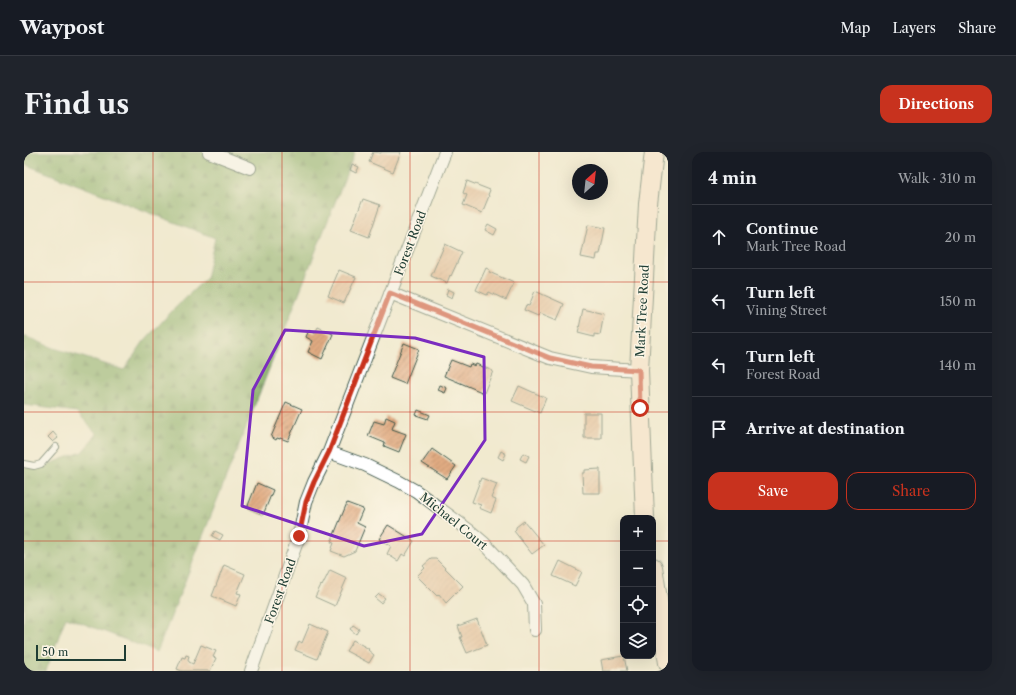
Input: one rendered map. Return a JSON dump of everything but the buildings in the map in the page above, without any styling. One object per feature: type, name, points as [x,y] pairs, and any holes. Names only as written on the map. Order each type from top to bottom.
[{"type":"street","points":[[209,152],[250,168]]},
{"type":"street","name":"Forest Road","points":[[250,671],[299,536],[306,502],[329,452],[445,152]]},
{"type":"street","name":"Mark Tree Road","points":[[645,515],[639,370],[648,204],[654,152]]},
{"type":"street","points":[[390,293],[550,358],[591,367],[639,370]]},
{"type":"street","name":"Michael Court","points":[[329,452],[365,466],[416,491],[470,531],[523,585],[534,604],[535,630]]},
{"type":"street","points":[[656,586],[668,663]]},
{"type":"lane","points":[[24,464],[34,466],[41,464],[56,447]]},
{"type":"highlighted area","points":[[285,330],[415,338],[484,357],[485,440],[422,534],[364,546],[242,506],[253,390]]},
{"type":"green space","points":[[24,152],[355,152],[157,652],[66,617],[46,671],[24,671],[24,467],[41,467],[82,452],[97,434],[77,412],[24,405],[24,336],[54,348],[124,370],[144,341],[206,278],[215,238],[24,164]]},
{"type":"route","points":[[299,536],[306,502],[329,452],[390,293],[550,358],[591,367],[639,370],[640,408]]}]
